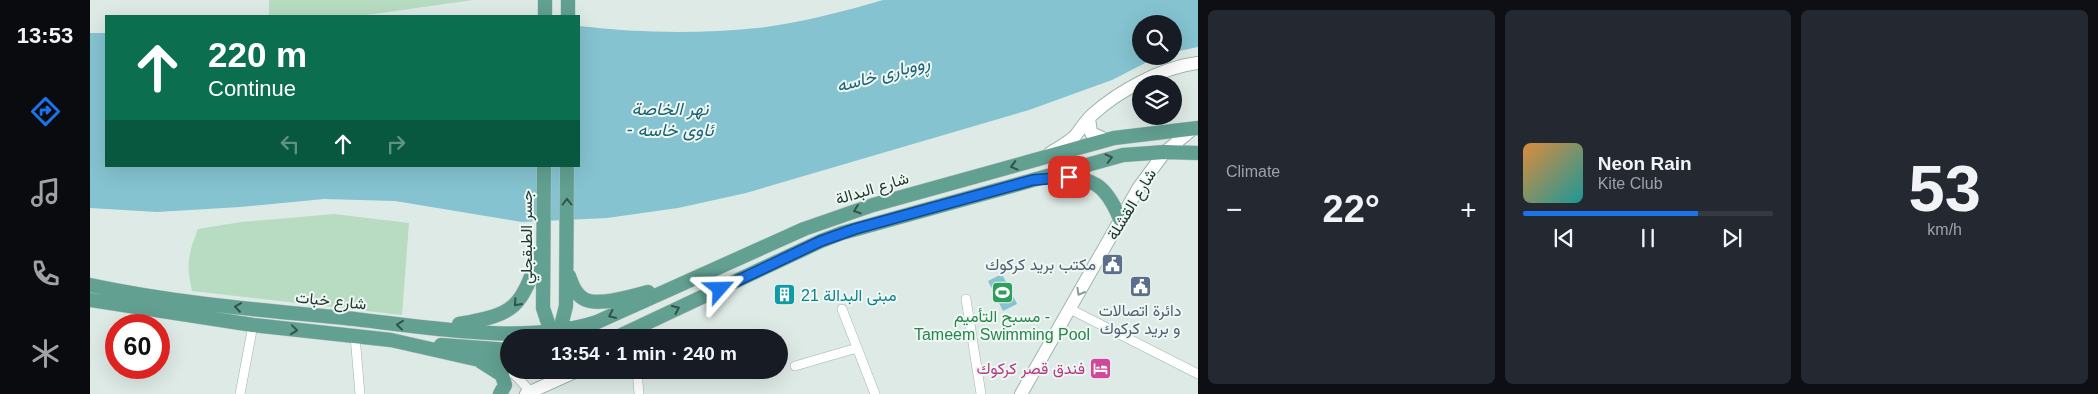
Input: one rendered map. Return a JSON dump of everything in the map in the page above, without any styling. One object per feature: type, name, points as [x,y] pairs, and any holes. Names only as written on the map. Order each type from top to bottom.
[{"type":"main road","points":[[545,0],[545,15]]},
{"type":"main road","points":[[568,0],[568,15]]},
{"type":"main road","name":"شارع البدالة","points":[[573,329],[597,322],[804,228],[874,205],[1107,140],[1196,128]]},
{"type":"main road","points":[[1137,136],[1143,140],[1144,144],[1140,153]]},
{"type":"main road","points":[[642,329],[828,238],[868,225],[1104,159],[1140,153],[1198,153]]},
{"type":"main road","name":"جسر الطبقجلي","points":[[544,167],[543,308],[556,329]]},
{"type":"main road","points":[[560,329],[566,306],[567,167]]},
{"type":"main road","points":[[1033,180],[1069,177],[1095,183],[1109,196],[1120,219]]},
{"type":"main road","points":[[436,329],[496,317],[514,308],[522,297],[544,240]]},
{"type":"main road","points":[[567,269],[577,292],[588,301],[614,300],[673,287]]},
{"type":"main road","name":"شارع خبات","points":[[90,285],[242,308],[436,329],[500,332]]},
{"type":"main road","name":"شارع خبات","points":[[90,300],[253,325],[391,340],[475,359],[500,360]]},
{"type":"main road","points":[[391,340],[500,349]]},
{"type":"main road","points":[[475,359],[502,375],[505,384],[500,394]]},
{"type":"street","points":[[1040,159],[1072,139],[1089,118],[1105,104],[1153,76],[1180,66],[1198,63]]},
{"type":"street","points":[[1089,118],[1091,134],[1107,140]]},
{"type":"street","name":"شارع القشلة","points":[[1021,394],[1143,181],[1165,152],[1196,128]]},
{"type":"street","points":[[966,299],[981,394]]},
{"type":"street","points":[[842,309],[875,394]]},
{"type":"street","points":[[1070,309],[1198,374]]},
{"type":"street","points":[[240,394],[253,325]]},
{"type":"street","points":[[355,336],[360,394]]},
{"type":"street","points":[[795,366],[857,348]]},
{"type":"street","points":[[475,359],[506,369],[521,379],[531,393],[560,379]]},
{"type":"street","points":[[638,379],[639,394]]},
{"type":"green space","points":[[269,0],[473,0],[367,15],[269,15]]},
{"type":"green space","points":[[334,214],[409,223],[402,315],[192,291],[189,260],[198,229],[241,222]]},
{"type":"water","name":"نهر الخاصة - ئاوی خاسە","points":[[883,0],[1198,0],[1198,47],[1182,50],[1182,15],[1132,15],[1132,65],[1141,65],[1112,80],[1029,110],[746,193],[678,208],[607,218],[522,222],[395,201],[324,199],[157,212],[90,208],[90,33],[105,33],[105,167],[580,167],[580,26],[668,32],[713,31],[757,28],[805,20]]},
{"type":"water","name":"مسبح التأميم - Tameem Swimming Pool","points":[[1002,274],[1017,304],[1003,311],[988,281]]},
{"type":"place","name":"مكتب بريد كركوك","points":[[1112,264]]},
{"type":"place","name":"دائرة اتصالات و بريد كركوك","points":[[1140,286]]},
{"type":"place","name":"مسبح التأميم - Tameem Swimming Pool","points":[[1002,292]]},
{"type":"place","name":"مبنى البدالة 21","points":[[785,295]]},
{"type":"place","name":"فندق قصر كركوك","points":[[1101,368]]},
{"type":"route","points":[[720,289],[821,241],[855,229],[897,219],[1033,180],[1069,177]]},
{"type":"water label","name":"ڕووباری خاسە","points":[[883,74]]}]
